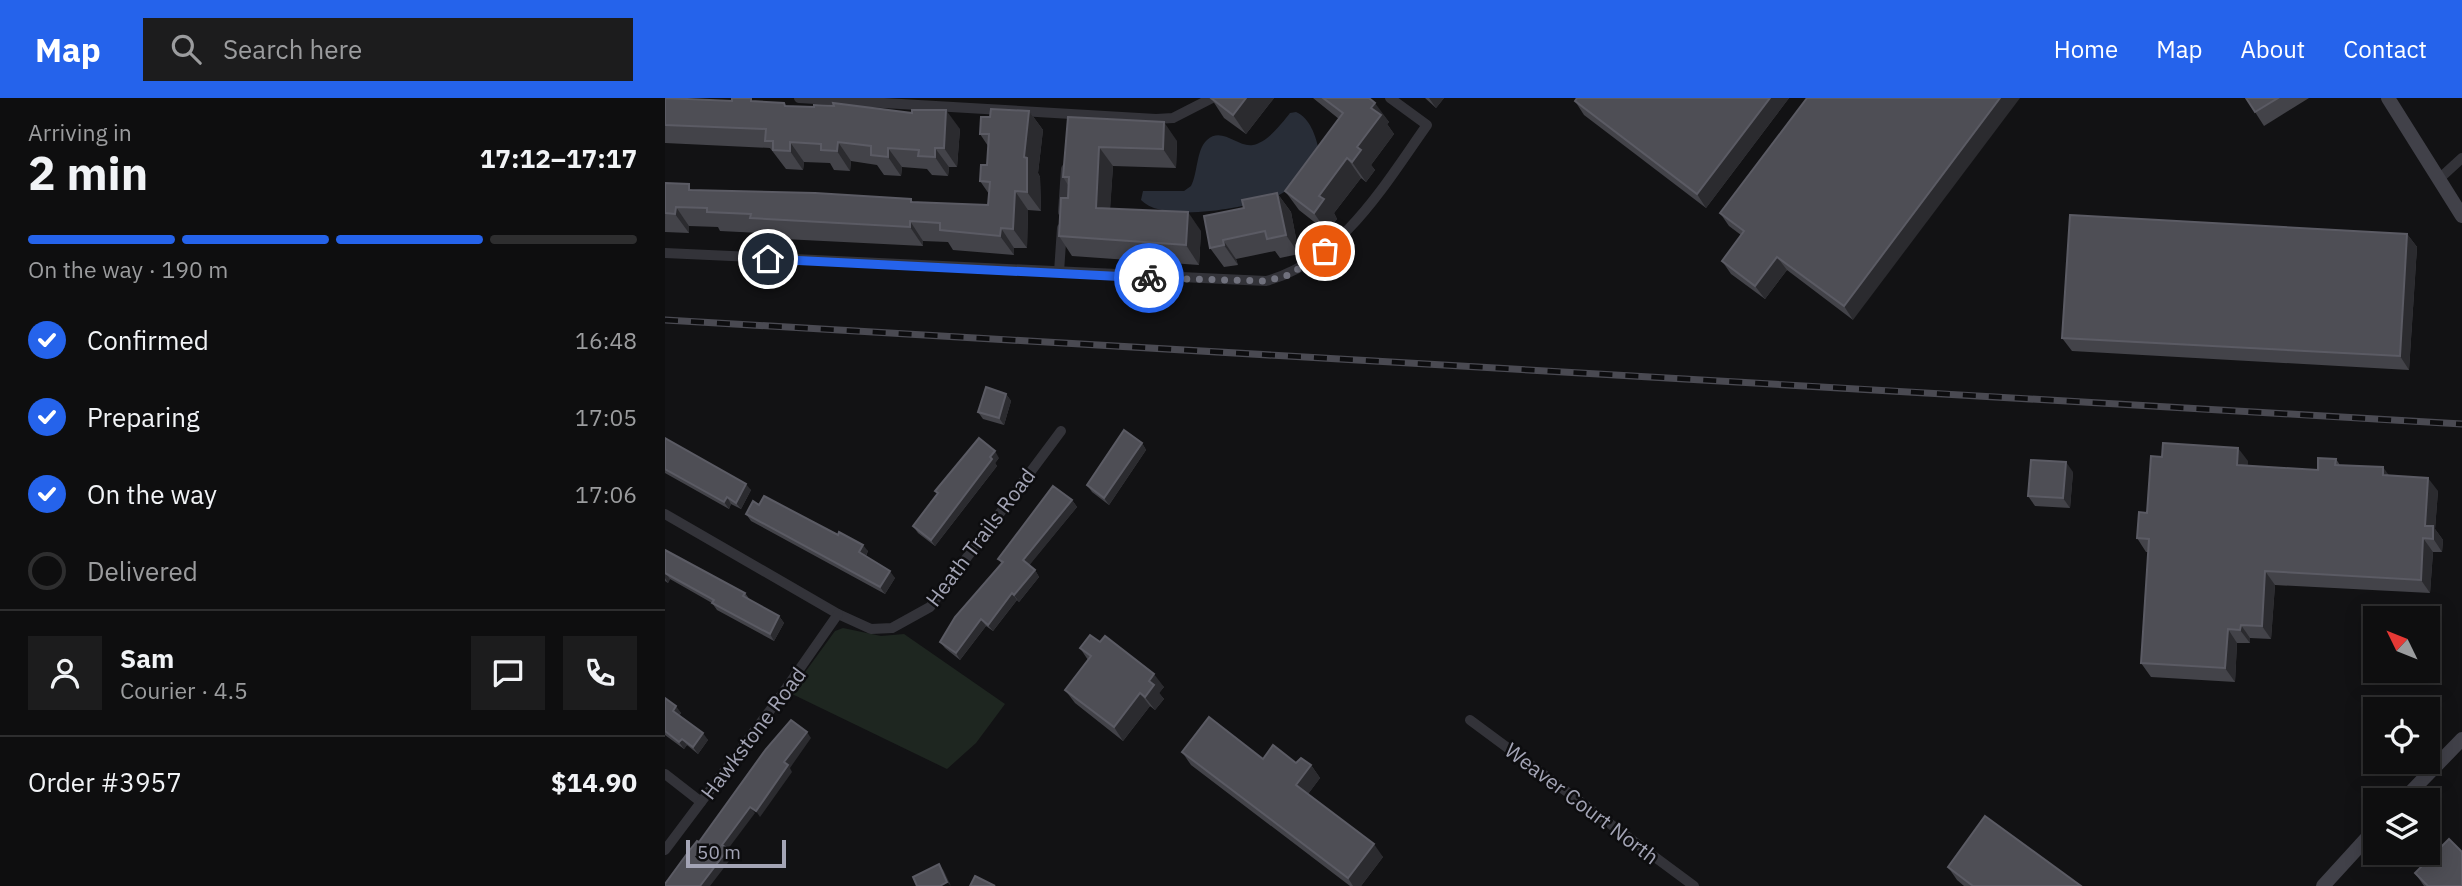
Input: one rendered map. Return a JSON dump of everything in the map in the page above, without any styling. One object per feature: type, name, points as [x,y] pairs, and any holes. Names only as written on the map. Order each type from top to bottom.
[{"type":"street","points":[[799,98],[1156,120],[1173,118],[1212,98]]},
{"type":"street","points":[[1188,98],[1193,109]]},
{"type":"street","points":[[665,253],[1197,281],[1266,281],[1289,275],[1325,251],[1377,194],[1427,125],[1390,98]]},
{"type":"street","points":[[2390,99],[2462,216]]},
{"type":"street","points":[[1069,127],[1070,114]]},
{"type":"street","points":[[1059,272],[1067,153]]},
{"type":"street","points":[[2439,179],[2462,158]]},
{"type":"street","name":"Heath Trails Road","points":[[665,514],[838,614],[871,629],[892,628],[930,607],[1061,431]]},
{"type":"street","name":"Hawkstone Road","points":[[665,850],[838,614]]},
{"type":"street","name":"Weaver Court North","points":[[1471,720],[1694,886]]},
{"type":"street","points":[[2415,788],[2462,739]]},
{"type":"street","points":[[665,774],[701,802]]},
{"type":"street","points":[[2323,886],[2363,842]]},
{"type":"shaded area","points":[[1296,112],[1309,123],[1319,151],[1296,181],[1279,195],[1229,209],[1187,212],[1152,207],[1141,200],[1143,191],[1184,191],[1191,186],[1203,144],[1213,136],[1224,136],[1242,144],[1253,145],[1269,136],[1290,113]]},
{"type":"shaded area","points":[[843,628],[881,636],[904,634],[1005,704],[976,743],[947,769],[790,693],[835,631]]},
{"type":"building","points":[[665,98],[732,101],[732,98],[751,98],[751,101],[784,103],[785,106],[834,106],[833,103],[912,113],[912,110],[946,110],[944,148],[935,148],[935,157],[918,156],[919,150],[888,148],[888,157],[871,155],[871,146],[838,142],[837,151],[821,150],[821,144],[790,142],[790,151],[773,150],[773,141],[765,141],[766,129],[665,125]]},
{"type":"building","points":[[1211,98],[1246,98],[1233,115]]},
{"type":"building","points":[[1323,98],[1369,98],[1375,103],[1371,108],[1381,115],[1357,147],[1361,150],[1352,162],[1347,158],[1319,196],[1324,199],[1314,213],[1285,191],[1343,113]]},
{"type":"building","points":[[1577,98],[1770,98],[1697,194],[1575,101]]},
{"type":"building","points":[[1807,98],[2000,98],[1844,306],[1777,257],[1755,286],[1722,261],[1744,231],[1720,213]]},
{"type":"building","points":[[2246,98],[2278,98],[2255,112]]},
{"type":"building","points":[[991,109],[1029,111],[1024,157],[1027,158],[1027,192],[1015,191],[1013,229],[1001,228],[1000,236],[940,230],[940,223],[910,221],[910,227],[750,218],[751,214],[707,212],[707,208],[676,207],[675,214],[665,213],[665,183],[689,184],[689,190],[815,193],[911,199],[911,202],[988,205],[990,182],[980,181],[981,165],[987,165],[989,134],[980,134],[981,117],[990,117]]},
{"type":"building","points":[[1068,117],[1164,122],[1163,149],[1099,147],[1096,208],[1188,212],[1186,245],[1059,236],[1061,198],[1068,198],[1069,177],[1063,177]]},
{"type":"building","points":[[1277,193],[1286,235],[1267,239],[1265,231],[1223,240],[1224,245],[1210,248],[1204,216],[1244,208],[1242,200]]},
{"type":"building","points":[[2070,215],[2407,234],[2400,356],[2062,338]]},
{"type":"building","points":[[986,387],[1006,394],[999,418],[978,412]]},
{"type":"building","points":[[1124,430],[1142,443],[1104,498],[1087,485]]},
{"type":"building","points":[[665,438],[746,484],[736,503],[727,497],[724,502],[665,469]]},
{"type":"building","points":[[979,438],[995,451],[990,457],[992,459],[931,540],[913,526],[938,493],[935,491]]},
{"type":"building","points":[[2163,443],[2238,448],[2237,465],[2318,470],[2318,458],[2336,459],[2335,465],[2383,467],[2383,475],[2428,478],[2425,526],[2433,526],[2433,539],[2423,538],[2421,580],[2265,571],[2262,626],[2241,625],[2240,630],[2228,629],[2225,668],[2141,663],[2149,539],[2137,538],[2139,512],[2147,513],[2151,456],[2162,457]]},
{"type":"building","points":[[2031,460],[2066,462],[2063,498],[2028,496]]},
{"type":"building","points":[[1053,486],[1072,500],[1023,560],[1035,570],[1014,595],[1012,593],[988,625],[981,619],[956,653],[940,642],[955,617],[1003,562],[998,559]]},
{"type":"building","points":[[764,496],[838,535],[839,532],[863,545],[859,552],[890,571],[880,587],[746,514],[753,501],[759,505]]},
{"type":"building","points":[[665,550],[745,593],[743,596],[779,616],[770,634],[712,603],[714,600],[665,573]]},
{"type":"building","points":[[1090,635],[1100,642],[1105,636],[1154,674],[1149,681],[1154,685],[1145,697],[1140,693],[1114,727],[1065,690],[1091,656],[1080,648]]},
{"type":"building","points":[[665,698],[676,706],[673,711],[703,733],[693,747],[682,739],[679,742],[665,731]]},
{"type":"building","points":[[1209,717],[1263,759],[1273,745],[1296,763],[1301,758],[1311,765],[1296,785],[1374,844],[1348,878],[1182,752]]},
{"type":"building","points":[[791,720],[807,732],[784,762],[788,765],[756,811],[750,807],[722,845],[728,849],[700,886],[665,886],[766,749]]},
{"type":"building","points":[[1985,816],[2081,886],[1973,886],[1948,867]]},
{"type":"building","points":[[2449,839],[2462,852],[2462,886],[2428,886],[2415,873],[2423,865],[2440,865],[2440,848]]},
{"type":"building","points":[[939,864],[947,882],[940,886],[917,886],[913,877]]},
{"type":"building","points":[[975,876],[995,886],[970,886]]},
{"type":"railway","points":[[665,320],[2462,424]]},
{"type":"way so far","points":[[1149,278],[1266,281],[1289,275],[1325,251]]},
{"type":"route","points":[[768,259],[1149,278]]}]
